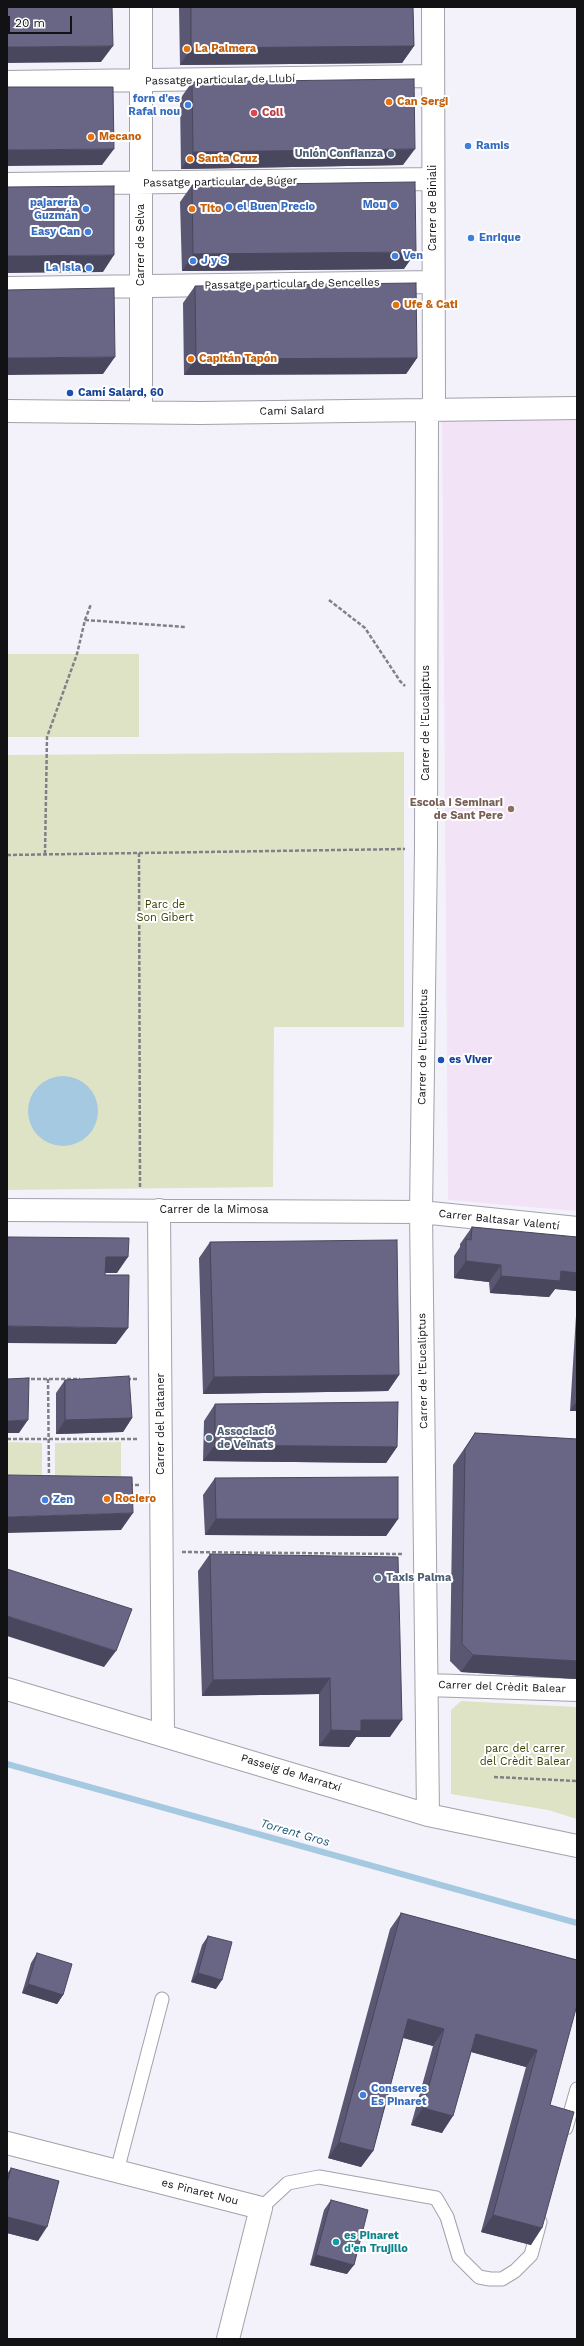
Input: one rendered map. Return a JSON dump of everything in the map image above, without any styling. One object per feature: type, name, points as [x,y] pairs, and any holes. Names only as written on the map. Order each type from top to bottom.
[{"type":"street","name":"Carrer de Selva","points":[[141,7],[141,412]]},
{"type":"street","name":"Carrer de Biniali","points":[[430,410],[433,282],[433,7]]},
{"type":"street","name":"Passatge particular de Llubí","points":[[7,82],[433,76]]},
{"type":"street","name":"Passatge particular de Búger","points":[[7,184],[433,179]]},
{"type":"street","name":"Passatge particular de Sencelles","points":[[7,288],[433,282]]},
{"type":"street","name":"Camí Salard","points":[[7,411],[141,412],[577,408]]},
{"type":"street","name":"Carrer de l'Eucaliptus","points":[[428,1816],[421,1212],[430,410]]},
{"type":"street","name":"Carrer de la Mimosa","points":[[7,1210],[421,1212]]},
{"type":"street","name":"Carrer del Plataner","points":[[150,1210],[160,1379],[163,1734]]},
{"type":"street","name":"Carrer Baltasar Valentí","points":[[421,1212],[577,1228]]},
{"type":"street","name":"Carrer del Crèdit Balear","points":[[427,1685],[577,1690]]},
{"type":"street","name":"Passeig de Marratxí","points":[[7,1689],[163,1734],[428,1816],[577,1846]]},
{"type":"street","name":"es Pinaret Nou","points":[[7,2143],[261,2208]]},
{"type":"street","points":[[228,2339],[261,2208]]},
{"type":"lane","points":[[117,2171],[162,1999]]},
{"type":"lane","points":[[562,2142],[577,2089]]},
{"type":"lane","points":[[261,2208],[288,2183],[319,2177],[436,2198],[447,2217],[459,2257],[479,2276],[490,2279],[502,2279],[515,2271],[531,2255],[544,2209]]},
{"type":"path","points":[[329,600],[365,628],[400,681],[426,702]]},
{"type":"path","points":[[45,854],[47,737],[77,654],[85,620],[91,604]]},
{"type":"path","points":[[85,620],[186,627]]},
{"type":"path","points":[[7,855],[426,848]]},
{"type":"path","points":[[139,853],[150,1210]]},
{"type":"path","points":[[20,1379],[85,1379]]},
{"type":"path","points":[[48,1379],[49,1485]]},
{"type":"path","points":[[123,1379],[160,1379]]},
{"type":"path","points":[[7,1439],[161,1439]]},
{"type":"path","points":[[121,1485],[161,1485]]},
{"type":"path","points":[[162,1552],[426,1554]]},
{"type":"path","points":[[494,1777],[577,1781]]},
{"type":"shaded area","name":"Escola i Seminari de Sant Pere","points":[[442,418],[577,418],[577,1211],[448,1200]]},
{"type":"green space","points":[[7,654],[139,654],[139,737],[7,737]]},
{"type":"green space","name":"Parc de Son Gibert","points":[[404,752],[404,1027],[274,1027],[273,1187],[7,1190],[7,755]]},
{"type":"green space","points":[[7,1442],[42,1443],[42,1475],[7,1475]]},
{"type":"green space","points":[[121,1442],[121,1476],[55,1476],[55,1443]]},
{"type":"green space","name":"parc del carrer del Crèdit Balear","points":[[461,1701],[577,1707],[577,1819],[548,1810],[451,1794],[451,1710]]},
{"type":"water","points":[[56,1076],[70,1076],[83,1082],[92,1091],[98,1104],[96,1124],[88,1136],[70,1146],[56,1146],[43,1140],[34,1131],[28,1118],[28,1104],[34,1091],[43,1082]]},
{"type":"building","points":[[7,7],[112,7],[113,46],[7,47]]},
{"type":"building","points":[[191,7],[413,7],[414,46],[191,48]]},
{"type":"building","points":[[414,79],[415,149],[193,152],[192,82]]},
{"type":"building","points":[[7,87],[113,87],[114,149],[7,150]]},
{"type":"building","points":[[415,182],[416,252],[193,254],[192,185]]},
{"type":"building","points":[[114,186],[114,255],[7,256],[7,187]]},
{"type":"building","points":[[416,283],[417,358],[196,359],[195,286]]},
{"type":"building","points":[[114,288],[115,357],[7,358],[7,290]]},
{"type":"building","points":[[472,1227],[577,1237],[577,1273],[561,1271],[560,1281],[501,1276],[501,1265],[466,1261],[466,1239],[471,1240]]},
{"type":"building","points":[[7,1237],[129,1238],[128,1257],[106,1257],[105,1275],[129,1275],[128,1328],[7,1326]]},
{"type":"building","points":[[397,1240],[399,1375],[214,1377],[210,1242]]},
{"type":"building","points":[[129,1376],[132,1418],[65,1420],[65,1380]]},
{"type":"building","points":[[29,1378],[28,1420],[7,1421],[7,1379]]},
{"type":"building","points":[[398,1402],[397,1447],[215,1445],[215,1404]]},
{"type":"building","points":[[475,1433],[577,1439],[577,1661],[473,1655],[462,1644],[465,1449]]},
{"type":"building","points":[[7,1475],[132,1477],[133,1513],[7,1517]]},
{"type":"building","points":[[398,1477],[398,1519],[216,1519],[215,1478]]},
{"type":"building","points":[[210,1554],[398,1557],[402,1720],[361,1720],[361,1731],[331,1730],[330,1678],[213,1680]]},
{"type":"building","points":[[7,1569],[132,1609],[116,1651],[7,1616]]},
{"type":"building","name":"Conserves Es Pinaret","points":[[401,1913],[577,1960],[577,2005],[550,2105],[574,2112],[542,2228],[493,2215],[537,2050],[476,2034],[453,2116],[423,2108],[444,2029],[408,2019],[373,2151],[339,2142]]},
{"type":"building","points":[[208,1936],[232,1942],[222,1980],[198,1973]]},
{"type":"building","points":[[37,1953],[72,1964],[63,1995],[28,1984]]},
{"type":"building","points":[[11,2168],[59,2181],[47,2227],[7,2217],[7,2183]]},
{"type":"building","name":"es Pinaret d'en Trujillo","points":[[331,2200],[368,2210],[354,2265],[316,2255]]},
{"type":"waterway","name":"Torrent Gros","points":[[7,1764],[577,1923]]},
{"type":"place","name":"La Palmera","points":[[187,49]]},
{"type":"place","name":"Can Sergi","points":[[389,102]]},
{"type":"place","name":"forn d'es Rafal nou","points":[[188,105]]},
{"type":"place","name":"Coll","points":[[254,113]]},
{"type":"place","name":"Mecano","points":[[91,137]]},
{"type":"place","name":"Ramis","points":[[468,146]]},
{"type":"place","name":"Unión Confianza","points":[[391,154]]},
{"type":"place","name":"Santa Cruz","points":[[190,159]]},
{"type":"place","name":"Mou","points":[[394,205]]},
{"type":"place","name":"el Buen Precio","points":[[229,207]]},
{"type":"place","name":"pajarería Guzmán","points":[[86,209]]},
{"type":"place","name":"Tito","points":[[192,209]]},
{"type":"place","name":"Easy Can","points":[[88,232]]},
{"type":"place","name":"Enrique","points":[[471,238]]},
{"type":"place","name":"Ven","points":[[395,256]]},
{"type":"place","name":"J y S","points":[[193,261]]},
{"type":"place","name":"La Isla","points":[[89,268]]},
{"type":"place","name":"Ufe & Cati","points":[[396,305]]},
{"type":"place","name":"Capitán Tapón","points":[[191,359]]},
{"type":"place","name":"Camí Salard, 60","points":[[70,393]]},
{"type":"place","name":"Escola i Seminari de Sant Pere","points":[[511,809]]},
{"type":"place","name":"es Viver","points":[[441,1060]]},
{"type":"place","name":"Associació de Veïnats","points":[[209,1438]]},
{"type":"place","name":"Rociero","points":[[107,1499]]},
{"type":"place","name":"Zen","points":[[45,1500]]},
{"type":"place","name":"Taxis Palma","points":[[378,1578]]},
{"type":"place","name":"Conserves Es Pinaret","points":[[363,2095]]},
{"type":"place","name":"es Pinaret d'en Trujillo","points":[[336,2242]]}]
